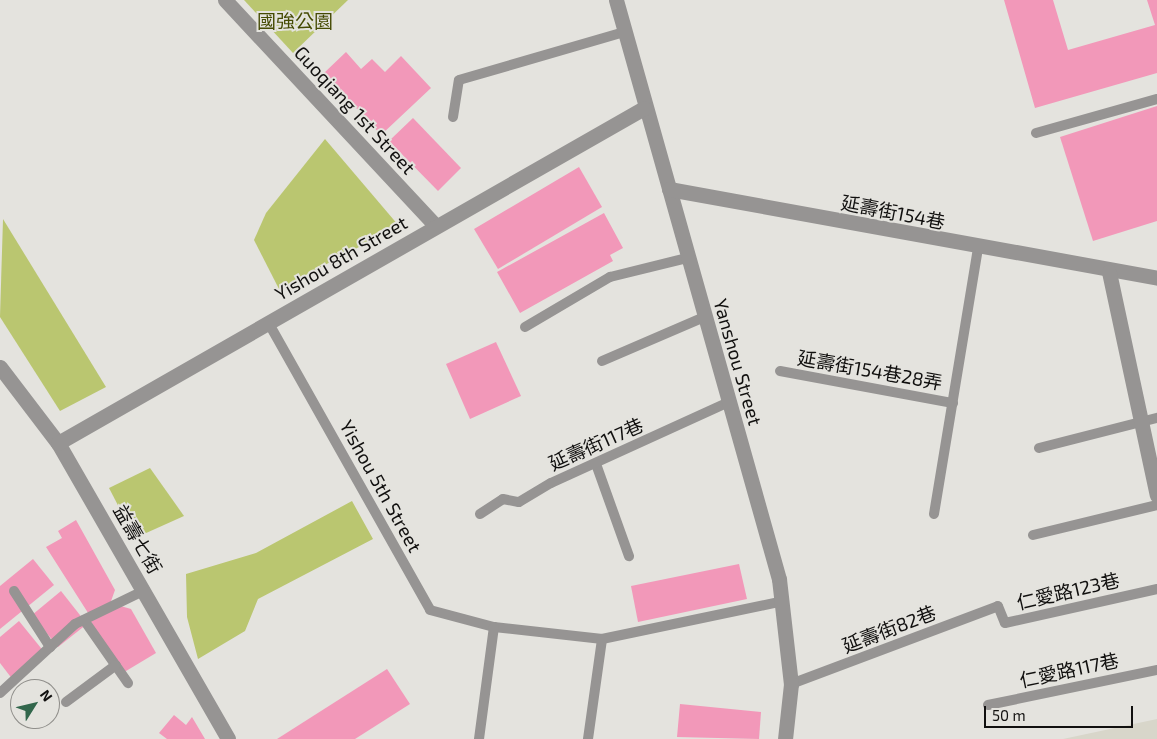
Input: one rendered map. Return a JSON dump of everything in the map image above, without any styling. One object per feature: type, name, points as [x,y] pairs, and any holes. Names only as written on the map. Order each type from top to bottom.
[{"type":"street","name":"Guoqiang 1st Street","points":[[225,0],[436,226]]},
{"type":"street","name":"Yanshou Street","points":[[616,0],[644,108],[670,189],[687,258],[784,601],[791,684],[785,739]]},
{"type":"street","name":"Yishou 8th Street","points":[[58,443],[644,108]]},
{"type":"street","name":"延壽街154巷","points":[[670,189],[978,248],[1110,272],[1157,278]]},
{"type":"street","points":[[1110,272],[1157,495]]},
{"type":"street","name":"益壽七街","points":[[0,367],[58,443],[145,590],[228,739]]},
{"type":"lane","points":[[453,117],[459,80],[624,32]]},
{"type":"lane","points":[[1036,133],[1157,99]]},
{"type":"lane","name":"延壽街154巷28弄","points":[[934,514],[978,248]]},
{"type":"lane","points":[[525,327],[610,277],[687,258]]},
{"type":"lane","points":[[602,361],[704,317]]},
{"type":"lane","name":"Yishou 5th Street","points":[[268,322],[430,610],[494,627],[602,639],[784,601]]},
{"type":"lane","name":"延壽街154巷28弄","points":[[780,371],[953,403]]},
{"type":"lane","name":"延壽街117巷","points":[[480,514],[503,499],[519,502],[729,402]]},
{"type":"lane","points":[[1039,448],[1157,418]]},
{"type":"lane","points":[[596,464],[628,556]]},
{"type":"lane","points":[[1033,535],[1157,505]]},
{"type":"lane","name":"仁愛路123巷","points":[[998,606],[1005,623],[1157,589]]},
{"type":"lane","points":[[0,693],[50,647],[84,620],[145,590]]},
{"type":"lane","points":[[14,591],[50,647]]},
{"type":"lane","name":"延壽街82巷","points":[[791,684],[998,606]]},
{"type":"lane","points":[[84,620],[128,683]]},
{"type":"lane","points":[[479,739],[494,627]]},
{"type":"lane","points":[[588,739],[602,639]]},
{"type":"lane","points":[[66,702],[116,666]]},
{"type":"lane","name":"仁愛路117巷","points":[[988,705],[1157,670]]},
{"type":"shaded area","points":[[1157,719],[1157,739],[1063,739]]},
{"type":"green space","name":"國強公園","points":[[244,0],[348,0],[293,53]]},
{"type":"green space","points":[[325,139],[399,226],[279,289],[254,240],[266,213]]},
{"type":"green space","points":[[3,219],[106,387],[60,411],[0,317]]},
{"type":"green space","points":[[150,468],[184,516],[135,538],[109,488]]},
{"type":"green space","points":[[352,501],[373,539],[258,599],[245,631],[198,659],[187,617],[186,574],[256,553]]},
{"type":"building","points":[[1004,0],[1053,0],[1068,50],[1155,25],[1147,0],[1157,0],[1157,73],[1035,108]]},
{"type":"building","points":[[346,52],[361,69],[372,59],[385,72],[401,56],[431,88],[381,135],[324,73]]},
{"type":"building","points":[[1157,106],[1157,221],[1093,241],[1060,137]]},
{"type":"building","points":[[413,118],[461,168],[438,191],[389,141]]},
{"type":"building","points":[[579,167],[602,207],[498,269],[474,229]]},
{"type":"building","points":[[604,213],[623,248],[610,255],[613,261],[520,313],[497,272]]},
{"type":"building","points":[[496,342],[521,396],[470,419],[446,364]]},
{"type":"building","points":[[76,520],[115,590],[110,604],[90,616],[46,547],[62,538],[58,531]]},
{"type":"building","points":[[33,559],[54,585],[0,629],[0,586]]},
{"type":"building","points":[[739,564],[747,599],[638,622],[631,586]]},
{"type":"building","points":[[61,591],[87,624],[58,647],[32,615]]},
{"type":"building","points":[[117,605],[131,609],[156,653],[121,674],[90,620]]},
{"type":"building","points":[[19,621],[45,653],[12,679],[0,663],[0,637]]},
{"type":"building","points":[[387,669],[410,704],[355,739],[277,739]]},
{"type":"building","points":[[680,704],[761,712],[759,739],[677,737]]},
{"type":"building","points":[[174,715],[186,725],[192,717],[205,739],[167,739],[159,733]]}]
